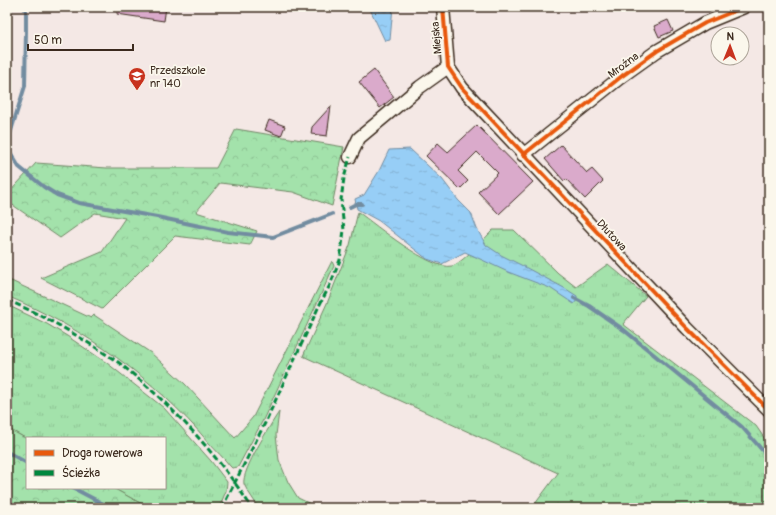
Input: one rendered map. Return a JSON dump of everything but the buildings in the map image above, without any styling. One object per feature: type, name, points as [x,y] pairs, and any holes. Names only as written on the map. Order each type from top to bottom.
[{"type":"street","name":"Miejska","points":[[443,7],[448,67]]},
{"type":"street","name":"Mroźna","points":[[523,155],[622,76],[657,51],[704,23],[744,7]]},
{"type":"street","name":"Dłutowa","points":[[448,67],[462,88],[523,155],[687,328],[769,410]]},
{"type":"street","points":[[350,157],[359,138],[420,87],[448,67]]},
{"type":"green space","points":[[236,129],[344,147],[332,206],[293,192],[220,183],[196,212],[257,231],[250,245],[175,236],[102,309],[41,278],[102,252],[125,218],[95,213],[60,238],[7,201],[7,195],[36,163],[107,168],[216,168]]},
{"type":"green space","points":[[358,212],[418,255],[443,266],[452,266],[461,261],[493,230],[514,230],[558,273],[576,287],[608,264],[646,296],[623,324],[756,426],[769,445],[769,508],[532,508],[558,473],[303,356],[328,301],[350,245]]},
{"type":"green space","points":[[332,261],[334,266],[263,420],[238,467],[232,468],[188,419],[165,397],[117,358],[64,324],[7,296],[7,279],[91,318],[94,315],[151,353],[185,384],[235,438],[253,417]]},
{"type":"green space","points":[[7,305],[47,324],[67,336],[107,363],[164,408],[211,461],[227,482],[226,491],[219,508],[149,508],[115,489],[166,489],[166,437],[26,437],[26,438],[7,428]]},
{"type":"green space","points":[[279,412],[276,435],[279,460],[288,482],[298,498],[319,508],[258,508],[244,484],[247,469]]},
{"type":"green space","points":[[7,428],[26,438],[26,489],[115,489],[149,508],[7,508]]},
{"type":"water","points":[[369,7],[393,7],[390,40],[385,41]]},
{"type":"water","points":[[410,149],[442,179],[458,200],[471,213],[477,229],[486,245],[501,255],[577,296],[577,300],[574,304],[550,288],[508,272],[465,252],[442,264],[427,259],[379,221],[357,209],[355,199],[364,195],[379,171],[389,150]]},
{"type":"waterway","points":[[24,7],[26,11],[25,86],[10,134],[10,152],[19,167],[44,187],[57,195],[79,203],[228,232],[273,237],[332,214]]},
{"type":"waterway","points":[[350,207],[356,204],[362,204]]},
{"type":"waterway","points":[[574,298],[589,306],[624,330],[742,427],[769,458]]},
{"type":"waterway","points":[[7,452],[26,462]]},
{"type":"waterway","points":[[75,489],[111,508]]},
{"type":"marked path","points":[[222,508],[265,423],[330,285],[340,260],[344,230],[341,200],[344,178],[350,157]]},
{"type":"marked path","points":[[7,300],[55,323],[118,362],[141,381],[177,414],[209,450],[252,508]]},
{"type":"cycle path","points":[[443,7],[448,67],[462,88],[687,328],[769,410]]},
{"type":"cycle path","points":[[523,155],[622,76],[657,51],[705,23],[744,7]]},
{"type":"place","name":"Przedszkole nr 140","points":[[137,91]]}]
